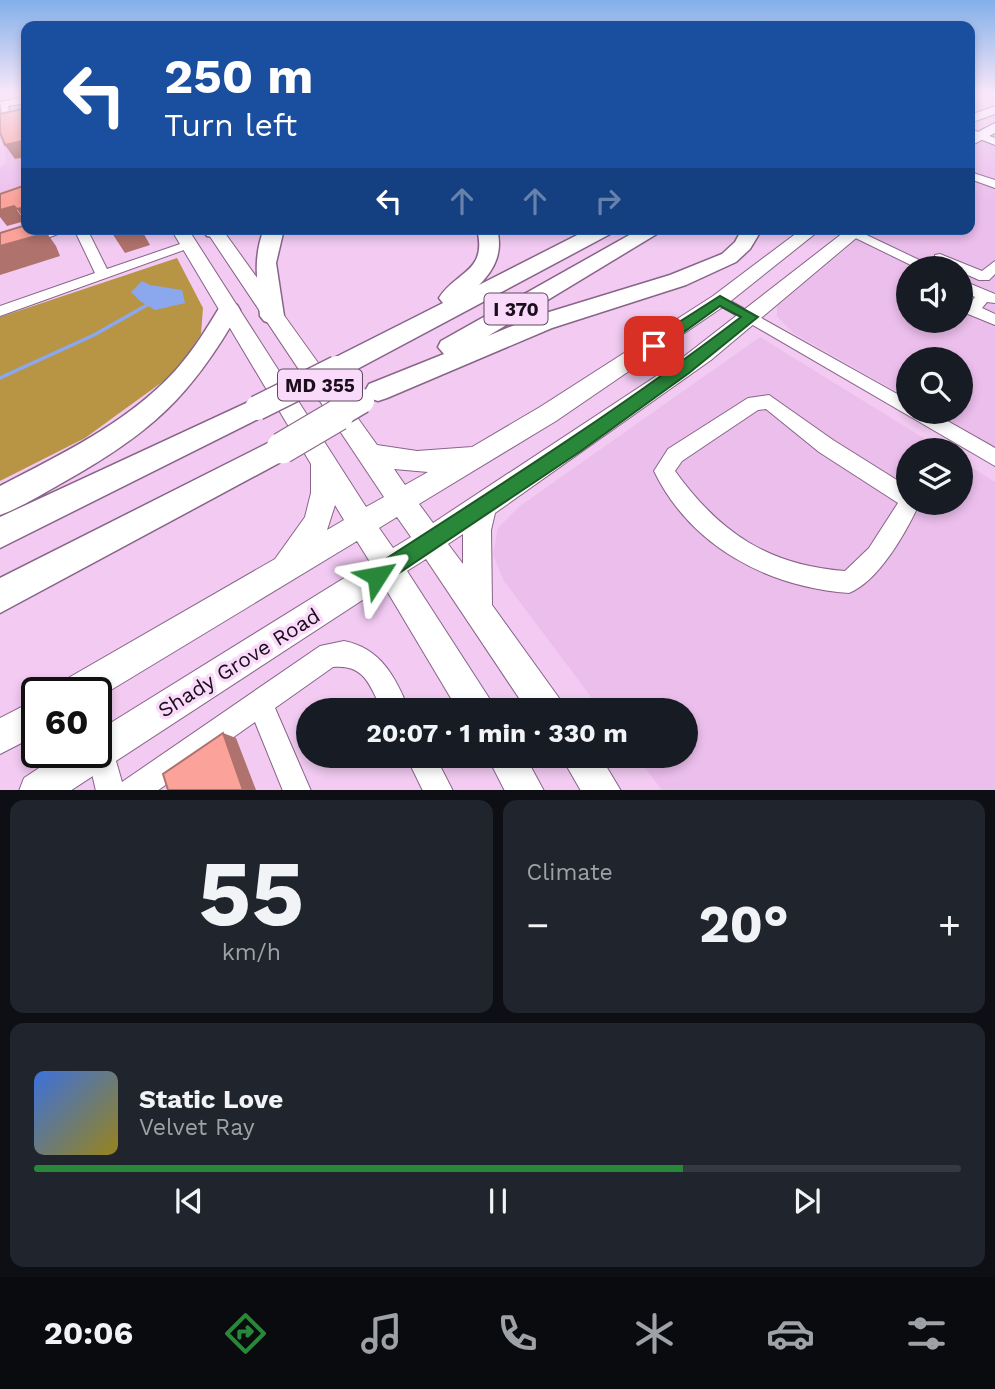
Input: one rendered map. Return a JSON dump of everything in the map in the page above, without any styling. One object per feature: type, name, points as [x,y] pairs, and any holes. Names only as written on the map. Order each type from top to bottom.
[{"type":"highway","points":[[271,235],[265,249],[265,269],[271,292],[272,316]]},
{"type":"highway","points":[[337,368],[434,310],[477,276],[489,259],[491,243],[489,235]]},
{"type":"highway","name":"I 370","points":[[0,533],[337,368],[593,235]]},
{"type":"highway","name":"I 370","points":[[0,596],[282,448],[467,336],[644,235]]},
{"type":"highway","points":[[370,396],[544,322],[678,281],[729,258],[743,245],[749,235]]},
{"type":"highway","points":[[0,501],[98,449],[161,404],[192,371],[229,310]]},
{"type":"main road","name":"MD 355","points":[[219,235],[272,316],[539,698]]},
{"type":"main road","points":[[102,677],[479,457],[642,354],[720,300],[805,235]]},
{"type":"main road","name":"Shady Grove Road","points":[[112,743],[389,568],[586,438],[684,369],[751,317],[842,235]]},
{"type":"main road","name":"MD 355","points":[[184,238],[470,698]]},
{"type":"main road","points":[[368,454],[417,463],[479,457]]},
{"type":"main road","points":[[272,577],[299,551],[318,522],[326,491],[321,458]]},
{"type":"main road","points":[[477,609],[477,530],[483,505]]},
{"type":"main road","points":[[0,737],[21,725]]},
{"type":"main road","name":"Shady Grove Road","points":[[37,790],[72,768]]},
{"type":"main road","points":[[512,768],[526,790]]},
{"type":"main road","points":[[587,768],[603,790]]},
{"type":"street","points":[[975,137],[995,142]]},
{"type":"street","points":[[975,177],[995,184]]},
{"type":"street","points":[[0,252],[48,235]]},
{"type":"street","points":[[83,235],[103,275]]},
{"type":"street","points":[[850,235],[896,261]]},
{"type":"street","points":[[854,235],[914,256]]},
{"type":"street","points":[[0,311],[103,275],[184,238]]},
{"type":"street","points":[[973,274],[984,277],[995,265]]},
{"type":"street","points":[[989,297],[973,310],[995,320]]},
{"type":"street","points":[[720,300],[896,401]]},
{"type":"street","points":[[769,402],[826,446],[909,500],[877,555],[849,582],[819,582],[772,570],[724,540],[677,491],[664,471],[675,455],[754,403],[769,402]]},
{"type":"street","points":[[931,424],[949,438]]},
{"type":"street","points":[[973,450],[995,458]]},
{"type":"street","points":[[132,790],[156,782],[260,703],[329,655],[360,655],[370,663],[389,698]]},
{"type":"street","points":[[260,703],[297,790]]},
{"type":"street","points":[[103,768],[110,790]]},
{"type":"street","points":[[427,768],[439,790]]},
{"type":"shaded area","points":[[2,129],[21,129],[21,196],[0,202],[0,168],[6,163]]},
{"type":"shaded area","points":[[995,132],[995,448],[953,424],[973,424],[973,347],[896,347],[896,391],[793,333],[777,316],[777,306],[863,235],[975,235],[975,146]]},
{"type":"shaded area","points":[[177,258],[203,308],[201,334],[176,372],[85,438],[0,481],[0,317]]},
{"type":"shaded area","points":[[760,337],[896,421],[896,424],[901,424],[924,438],[896,438],[896,515],[973,515],[973,468],[995,482],[995,790],[662,790],[645,768],[698,768],[698,698],[592,698],[504,581],[493,555],[498,528],[520,506]]},
{"type":"water","points":[[142,281],[150,285],[182,290],[185,303],[155,310],[131,292]]},
{"type":"building","points":[[0,129],[21,129],[21,141],[5,145]]},
{"type":"building","points":[[21,187],[21,208],[14,206],[0,210],[0,194]]},
{"type":"building","points":[[21,227],[21,235],[39,235],[0,246],[0,233]]},
{"type":"building","points":[[223,733],[243,790],[168,790],[163,774]]},
{"type":"waterway","points":[[0,378],[94,335],[147,305]]},
{"type":"route","points":[[377,576],[575,446],[684,369],[751,317],[720,300],[654,346]]}]
